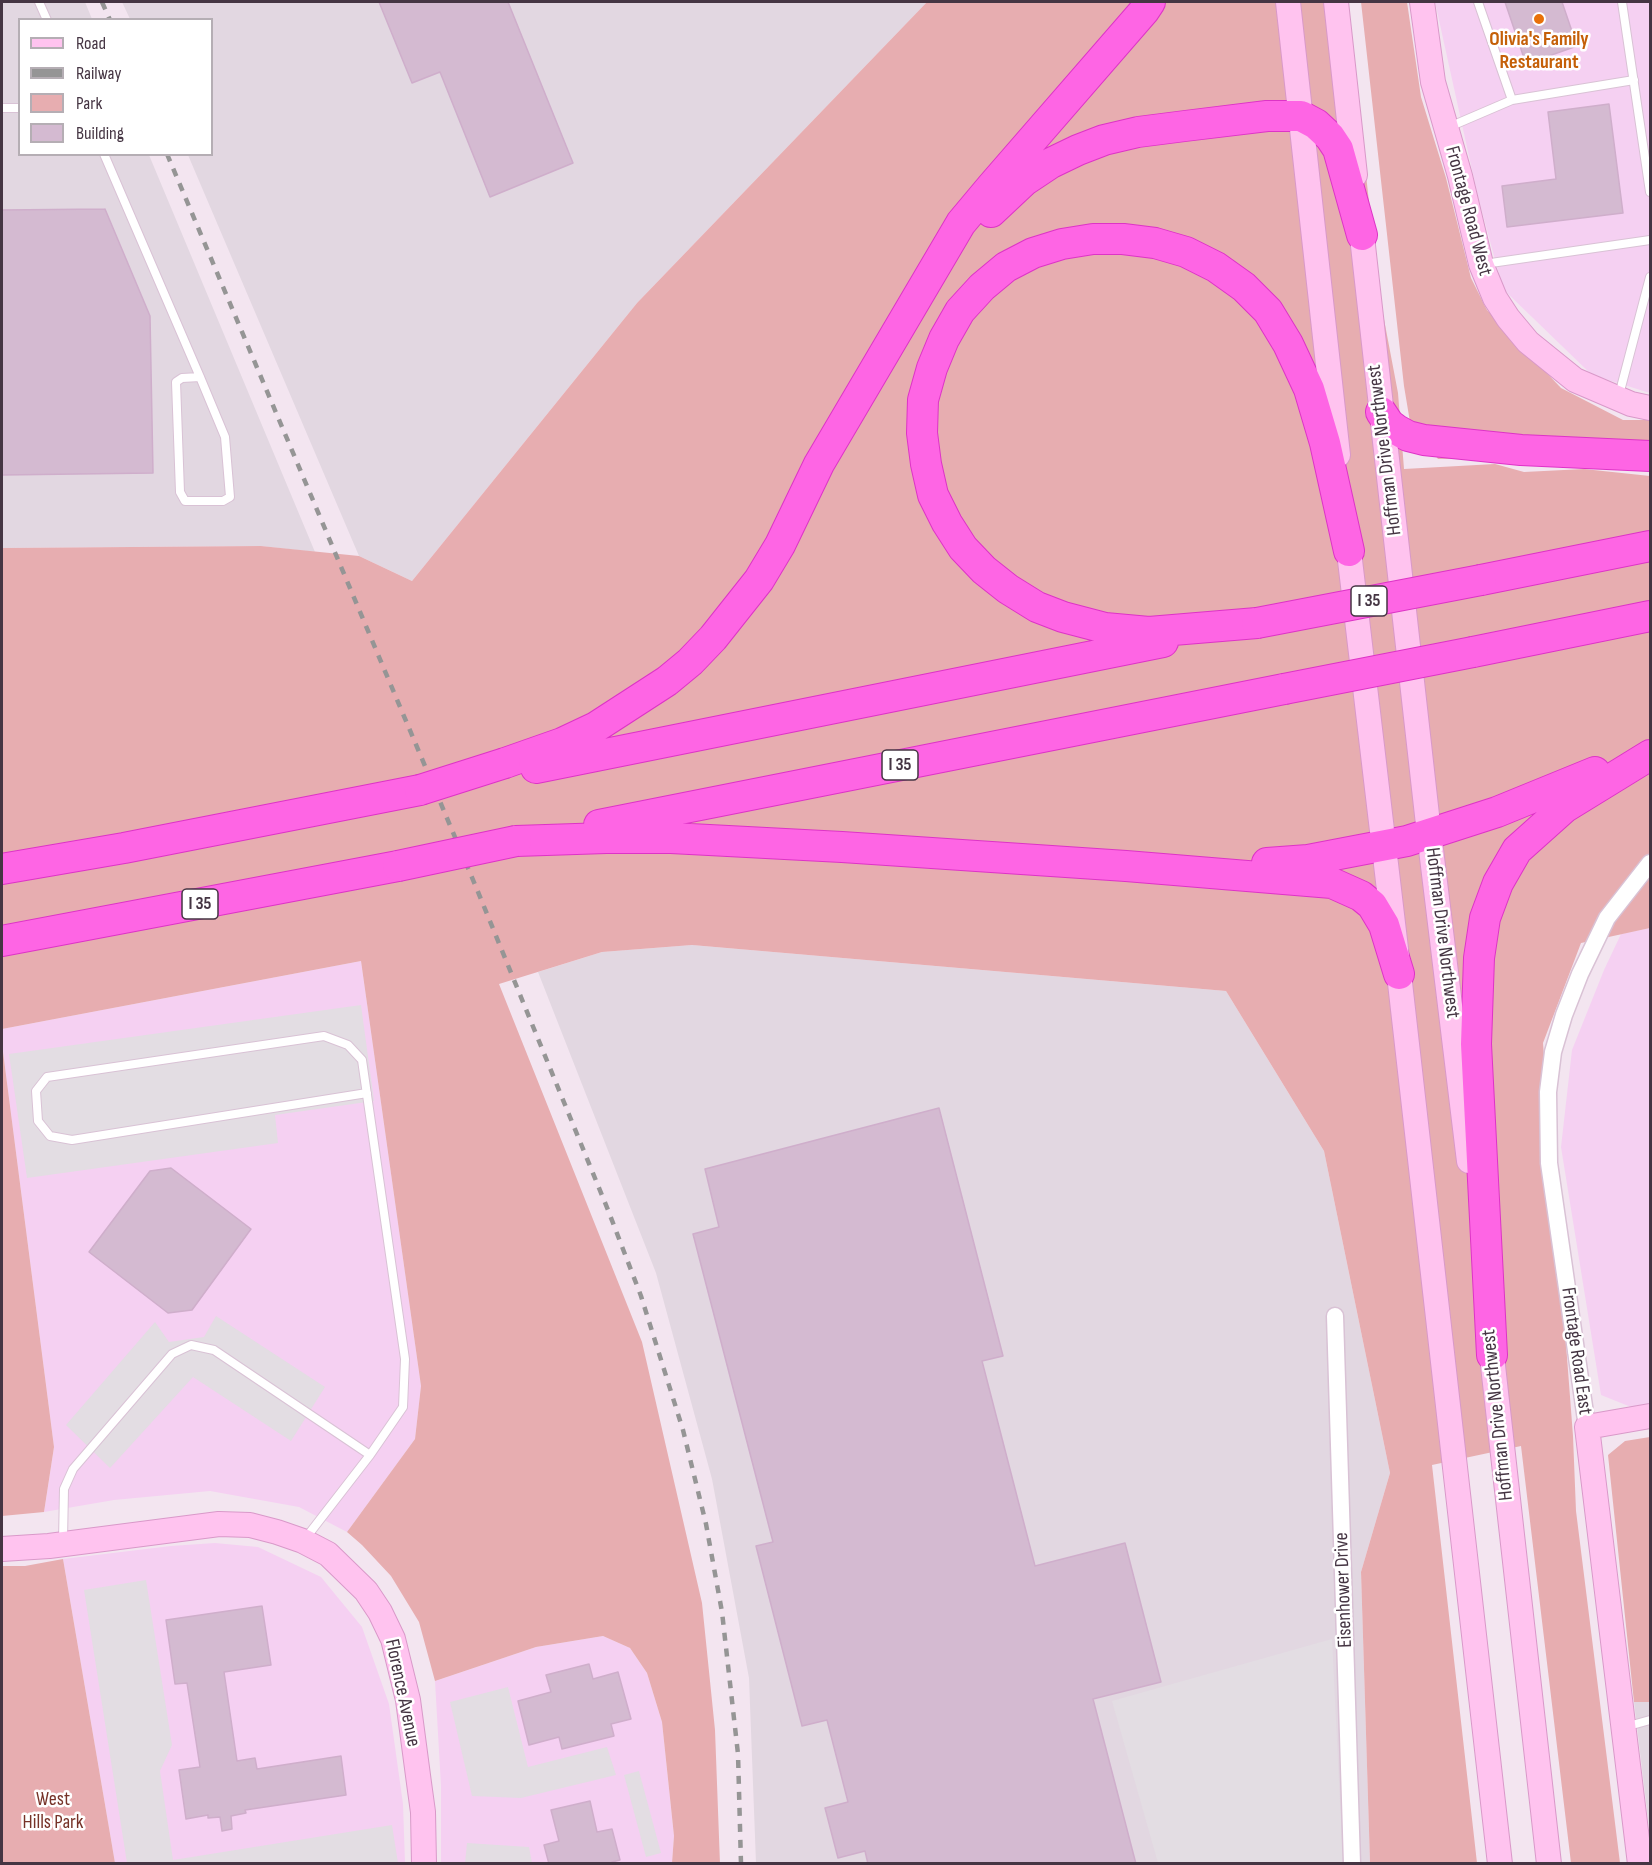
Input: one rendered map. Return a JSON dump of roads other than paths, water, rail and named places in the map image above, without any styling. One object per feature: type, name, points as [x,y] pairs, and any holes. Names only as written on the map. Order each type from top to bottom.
[{"type":"highway","points":[[504,768],[596,727],[667,681],[690,662],[713,638],[759,580],[780,545],[819,464],[961,223],[1150,2]]},
{"type":"highway","points":[[911,308],[997,205],[1024,181],[1078,150],[1104,140],[1138,132],[1267,116],[1301,116],[1316,124],[1330,137],[1338,149],[1362,235]]},
{"type":"highway","points":[[1257,623],[1149,632],[1105,628],[1063,617],[1037,607],[1008,589],[984,570],[963,548],[933,495],[922,433],[923,400],[932,368],[944,339],[960,311],[982,286],[1006,267],[1033,253],[1062,244],[1093,239],[1123,239],[1155,243],[1186,252],[1216,267],[1244,287],[1268,311],[1288,344],[1309,389],[1325,443],[1349,551]]},
{"type":"highway","points":[[1381,412],[1389,424],[1397,430],[1408,436],[1424,440],[1521,450],[1650,456]]},
{"type":"highway","name":"I 35","points":[[2,869],[314,811],[420,790],[504,768],[1650,546]]},
{"type":"highway","name":"I 35","points":[[2,941],[398,866],[1650,616]]},
{"type":"highway","points":[[1126,866],[1308,860],[1383,847],[1497,812],[1650,750]]},
{"type":"highway","points":[[1492,1355],[1476,1044],[1479,958],[1485,918],[1498,883],[1517,850],[1564,808],[1650,755]]},
{"type":"highway","points":[[516,841],[671,838],[1126,866],[1332,883],[1347,888],[1372,905],[1384,925],[1399,974]]},
{"type":"main road","points":[[1288,2],[1500,1863]]},
{"type":"main road","name":"Hoffman Drive Northwest","points":[[1336,2],[1429,833],[1443,935],[1550,1863]]},
{"type":"main road","name":"Frontage Road West","points":[[1422,2],[1433,82],[1460,176],[1481,264],[1495,298],[1528,342],[1575,380],[1618,399],[1650,408]]},
{"type":"main road","points":[[1587,1427],[1650,1416]]},
{"type":"main road","name":"Frontage Road East","points":[[1587,1427],[1624,1727],[1644,1861]]},
{"type":"main road","name":"Florence Avenue","points":[[2,1549],[63,1544],[219,1524],[250,1525],[303,1541],[328,1554],[360,1585],[380,1612],[393,1639],[408,1700],[423,1819],[424,1863]]},
{"type":"street","name":"Frontage Road East","points":[[1587,1427],[1550,1173],[1547,1134],[1548,1092],[1553,1052],[1580,974],[1607,918],[1650,863]]},
{"type":"street","name":"Eisenhower Drive","points":[[1335,1316],[1352,1863]]},
{"type":"lane","points":[[39,2],[46,18]]},
{"type":"lane","points":[[1478,2],[1512,100]]},
{"type":"lane","points":[[1622,2],[1650,192]]},
{"type":"lane","points":[[1445,129],[1512,100],[1634,80]]},
{"type":"lane","points":[[2,108],[18,108]]},
{"type":"lane","points":[[105,156],[200,377],[225,437],[230,497],[223,501],[185,501],[180,492],[176,382],[182,378],[200,377]]},
{"type":"lane","points":[[1481,264],[1650,240]]},
{"type":"lane","points":[[1618,399],[1650,277]]},
{"type":"lane","points":[[303,1541],[370,1455],[403,1407],[405,1359],[367,1092],[362,1060],[348,1045],[324,1036],[47,1077],[36,1091],[38,1121],[50,1136],[72,1140],[367,1092]]},
{"type":"lane","points":[[63,1544],[64,1489],[73,1468],[172,1354],[191,1345],[214,1350],[370,1455]]},
{"type":"lane","points":[[1624,1727],[1650,1720]]},
{"type":"railway","points":[[102,2],[109,18]]},
{"type":"railway","points":[[168,156],[476,887],[641,1296],[683,1430],[706,1524],[722,1612],[738,1754],[741,1864]]},
{"type":"place","name":"Olivia's Family Restaurant","points":[[1539,19]]},
{"type":"park label","name":"West Hills Park","points":[[53,1812]]}]
